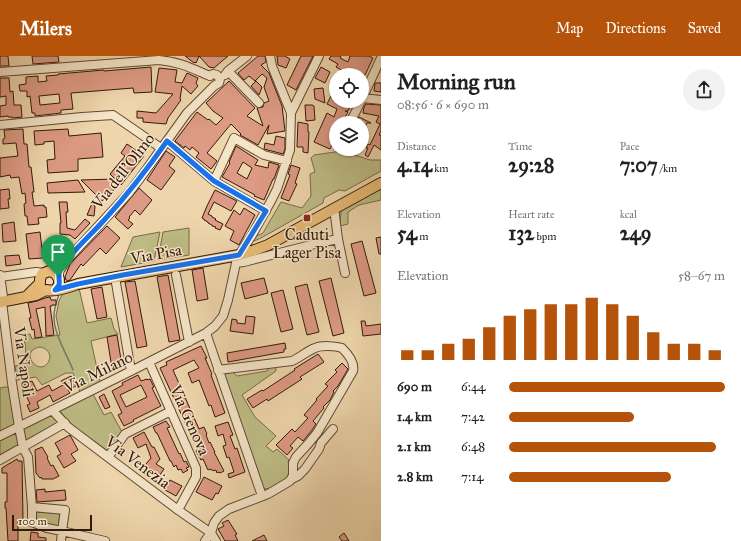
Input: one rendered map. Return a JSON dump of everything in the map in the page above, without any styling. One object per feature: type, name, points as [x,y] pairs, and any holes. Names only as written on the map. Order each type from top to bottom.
[{"type":"main road","name":"Via Pisa","points":[[49,280],[78,284],[123,275],[238,259],[268,245],[381,183]]},
{"type":"main road","points":[[1,300],[36,294],[49,280]]},
{"type":"street","points":[[132,56],[142,62]]},
{"type":"street","name":"Via dell'Olmo","points":[[49,280],[66,253],[90,229],[138,174],[189,105],[214,80],[225,76],[228,71],[247,56]]},
{"type":"street","points":[[270,56],[272,66],[291,113],[291,145],[277,188],[266,211],[238,259],[244,262],[338,239]]},
{"type":"street","points":[[291,113],[319,56]]},
{"type":"street","points":[[369,84],[381,58]]},
{"type":"street","points":[[0,72],[112,60],[142,62],[173,59],[214,80]]},
{"type":"street","points":[[228,71],[259,103]]},
{"type":"street","name":"Via dell'Olmo","points":[[49,280],[60,270],[66,261],[128,194],[187,113],[214,80]]},
{"type":"street","points":[[369,99],[381,100]]},
{"type":"street","points":[[0,125],[82,117],[113,116],[158,146]]},
{"type":"street","points":[[214,181],[234,138],[264,155],[287,161]]},
{"type":"street","points":[[167,141],[214,181],[266,211]]},
{"type":"street","points":[[334,208],[338,239],[345,272]]},
{"type":"street","name":"Via Milano","points":[[0,436],[206,333],[215,326],[222,316],[231,290],[238,259]]},
{"type":"street","points":[[0,276],[38,272],[49,280]]},
{"type":"street","points":[[176,275],[189,342]]},
{"type":"street","name":"Via Napoli","points":[[0,276],[1,300],[12,383],[23,448],[28,457],[32,522],[47,528],[62,531]]},
{"type":"street","points":[[116,283],[131,371]]},
{"type":"street","points":[[206,333],[262,496]]},
{"type":"street","points":[[218,370],[292,360],[318,347],[342,348],[352,362],[354,371],[317,433],[296,457],[293,463],[293,475],[290,481]]},
{"type":"street","name":"Via Genova","points":[[149,362],[196,468],[196,477],[178,510]]},
{"type":"street","name":"Via Venezia","points":[[52,410],[65,424],[178,510],[211,533]]},
{"type":"street","points":[[108,457],[125,434],[171,411]]},
{"type":"street","points":[[0,460],[65,424]]},
{"type":"street","points":[[205,541],[211,533],[214,523],[219,516],[230,509],[280,487],[298,476],[305,469],[319,449],[321,443],[332,429]]},
{"type":"street","points":[[32,507],[65,510],[61,541]]},
{"type":"street","points":[[62,531],[106,541]]},
{"type":"street","points":[[211,533],[216,541]]},
{"type":"shaded area","points":[[329,153],[329,156],[358,156],[370,160],[381,160],[381,171],[345,191],[339,190],[324,198],[323,203],[252,242],[254,237],[263,233],[281,202],[302,208],[311,196],[310,174],[315,172],[311,158],[314,155]]},
{"type":"shaded area","points":[[381,186],[381,200],[359,205],[348,212],[348,224],[340,226],[341,211],[343,206]]},
{"type":"shaded area","points":[[189,228],[189,255],[158,260],[163,232]]},
{"type":"shaded area","points":[[160,232],[154,261],[121,267],[133,237]]},
{"type":"shaded area","points":[[79,288],[87,323],[111,318],[114,329],[118,334],[91,341],[100,382],[80,392],[73,373],[66,373],[42,385],[36,377],[17,380],[15,366],[27,364],[24,335],[30,334],[32,339],[60,335],[56,316],[59,301],[64,291]],"holes":[[[40,347],[47,350],[50,356],[49,361],[45,366],[36,366],[30,358],[30,353],[33,349]]]},
{"type":"shaded area","points":[[270,366],[275,367],[276,371],[242,395],[255,417],[276,436],[266,446],[273,452],[277,449],[289,460],[288,462],[290,469],[286,478],[281,482],[265,489],[262,486],[224,374],[233,372],[237,376],[267,371]]},
{"type":"shaded area","points":[[9,387],[16,423],[0,431],[0,388]]},
{"type":"shaded area","points":[[93,394],[104,415],[111,412],[122,432],[108,451],[69,423],[60,411]]},
{"type":"shaded area","points":[[52,414],[59,422],[24,442],[24,428]]},
{"type":"shaded area","points":[[16,432],[19,445],[0,456],[0,440]]},
{"type":"shaded area","points":[[35,512],[60,513],[58,529],[33,522]]},
{"type":"building","points":[[0,56],[8,56],[9,66],[0,66]]},
{"type":"building","points":[[32,56],[58,56],[59,62],[33,64]]},
{"type":"building","points":[[185,56],[199,56],[196,63],[194,63]]},
{"type":"building","points":[[199,56],[228,56],[214,68],[209,67]]},
{"type":"building","points":[[258,56],[265,56],[266,62],[261,65],[269,73],[282,106],[285,131],[267,134],[269,125],[258,145],[240,135],[241,134],[231,124],[207,153],[217,161],[211,169],[196,157],[199,153],[192,147],[190,150],[185,146],[184,148],[175,141],[197,112],[216,125],[223,118],[213,111],[206,103],[229,81],[255,108],[247,116],[263,126],[257,108],[263,107],[264,103],[269,101],[264,87],[267,78],[262,74],[255,81],[249,76],[244,80],[238,73]]},
{"type":"building","points":[[277,56],[285,56],[290,59],[286,68],[278,65]]},
{"type":"building","points":[[301,56],[313,56],[296,90],[287,85]]},
{"type":"building","points":[[331,56],[341,56],[340,58],[348,62],[350,56],[369,56],[373,58],[368,68],[338,68],[336,67],[338,64],[329,59]]},
{"type":"building","points":[[151,67],[152,92],[134,93],[133,88],[71,93],[73,109],[61,110],[61,113],[35,116],[35,113],[32,113],[30,96],[27,97],[27,91],[20,91],[19,85],[26,84],[26,77],[38,76],[38,82],[47,81],[46,76],[58,74]],"holes":[[[59,94],[60,103],[40,105],[39,96]]]},
{"type":"building","points":[[321,67],[329,71],[325,83],[315,78]]},
{"type":"building","points":[[159,68],[177,70],[175,82],[182,83],[187,73],[198,78],[196,83],[198,86],[191,94],[182,86],[181,100],[168,118],[166,124],[143,122],[143,118],[137,118],[137,111],[156,113],[173,94],[155,92]]},
{"type":"building","points":[[0,78],[9,78],[10,92],[13,91],[14,105],[21,105],[22,117],[0,117],[0,106],[6,105],[6,96],[0,97]]},
{"type":"building","points":[[256,81],[262,87],[259,95],[251,86]]},
{"type":"building","points":[[375,83],[381,83],[381,92],[374,91]]},
{"type":"building","points":[[323,88],[325,103],[315,99],[314,89]]},
{"type":"building","points":[[369,104],[381,105],[381,131],[379,135],[381,135],[381,150],[374,145],[369,155],[369,144],[380,124],[376,122],[379,116],[363,113],[364,108],[369,108]]},
{"type":"building","points":[[305,105],[314,106],[315,120],[306,121]]},
{"type":"building","points":[[335,108],[350,108],[348,111],[345,111],[348,112],[346,116],[334,116],[337,109]]},
{"type":"building","points":[[327,113],[332,116],[329,116],[329,149],[314,142]]},
{"type":"building","points":[[298,122],[308,124],[308,153],[303,152],[303,147],[297,147]]},
{"type":"building","points":[[23,129],[24,144],[27,144],[29,167],[31,167],[34,206],[44,205],[44,207],[46,207],[47,217],[38,218],[39,224],[28,225],[27,216],[25,216],[25,193],[22,194],[19,177],[11,178],[10,175],[0,177],[0,158],[18,156],[16,143],[3,144],[3,139],[5,138],[4,130]]},
{"type":"building","points":[[68,129],[69,136],[101,133],[103,157],[78,159],[78,171],[48,173],[47,160],[55,159],[54,141],[35,145],[34,131]]},
{"type":"building","points":[[276,136],[285,138],[285,149],[283,154],[264,149],[265,143],[274,145]]},
{"type":"building","points":[[127,144],[144,156],[121,185],[120,184],[102,201],[81,180],[115,179],[110,174],[125,156],[121,153]]},
{"type":"building","points":[[236,146],[258,160],[255,165],[268,168],[269,162],[279,165],[264,200],[254,196],[255,195],[222,177],[230,163],[229,162]],"holes":[[[243,162],[252,168],[247,179],[237,173]]]},
{"type":"building","points":[[166,151],[175,157],[169,166],[175,171],[161,190],[147,180]]},
{"type":"building","points":[[291,165],[300,168],[295,183],[297,184],[289,201],[281,198],[290,175],[288,174]]},
{"type":"building","points":[[78,180],[85,192],[48,193],[47,183]]},
{"type":"building","points":[[139,188],[152,200],[140,215],[135,210],[129,217],[130,218],[128,220],[133,224],[128,229],[115,217]]},
{"type":"building","points":[[9,189],[9,208],[0,209],[0,190]]},
{"type":"building","points":[[215,190],[237,201],[231,211],[214,202],[208,214],[223,224],[220,230],[202,218]]},
{"type":"building","points":[[93,201],[95,207],[94,216],[87,215]]},
{"type":"building","points":[[59,202],[67,202],[67,228],[75,230],[85,219],[90,223],[75,239],[70,235],[60,234],[61,223]]},
{"type":"building","points":[[244,208],[255,215],[239,245],[230,240],[234,231],[225,226],[234,210],[240,215]]},
{"type":"building","points":[[14,222],[16,241],[3,242],[2,224]]},
{"type":"building","points":[[107,226],[120,238],[106,254],[100,248],[83,266],[81,264],[70,280],[66,280],[65,277],[70,264]]},
{"type":"building","points":[[40,232],[43,258],[29,259],[26,234]]},
{"type":"building","points":[[381,237],[381,254],[379,254],[376,238]]},
{"type":"building","points":[[362,241],[376,293],[364,296],[351,244]]},
{"type":"building","points":[[19,255],[21,264],[6,266],[5,256]]},
{"type":"building","points":[[203,268],[208,299],[197,301],[192,270]]},
{"type":"building","points":[[168,275],[180,340],[169,342],[157,277]]},
{"type":"building","points":[[264,278],[268,293],[245,299],[241,283]]},
{"type":"building","points":[[331,278],[344,333],[333,336],[319,281]]},
{"type":"building","points":[[135,281],[147,346],[137,348],[125,282]]},
{"type":"building","points":[[307,284],[319,332],[307,335],[295,287]]},
{"type":"building","points":[[102,287],[107,317],[97,319],[91,289]]},
{"type":"building","points":[[283,290],[293,329],[281,332],[271,293]]},
{"type":"building","points":[[50,297],[51,300],[56,300],[56,305],[50,306],[54,335],[46,336],[45,307],[36,309],[42,337],[35,338],[34,329],[32,330],[29,318],[31,318],[28,303]]},
{"type":"building","points":[[246,316],[255,317],[253,334],[230,331],[232,319],[237,320],[237,323],[245,324]]},
{"type":"building","points":[[361,321],[365,321],[366,326],[381,324],[381,334],[363,336]]},
{"type":"building","points":[[117,335],[122,366],[112,368],[107,337]]},
{"type":"building","points":[[285,343],[286,349],[284,349],[284,352],[228,362],[227,353]]},
{"type":"building","points":[[201,346],[207,358],[205,358],[225,413],[215,417],[199,380],[192,383],[188,373],[199,368],[194,360],[173,370],[199,429],[204,427],[209,443],[210,442],[224,471],[220,473],[217,473],[216,470],[208,470],[203,459],[201,460],[196,451],[203,447],[200,440],[194,442],[160,368],[167,365],[166,362]]},
{"type":"building","points":[[318,354],[324,362],[300,377],[302,379],[268,401],[267,399],[253,408],[247,399],[262,390],[263,391]]},
{"type":"building","points":[[342,363],[348,369],[338,386],[333,391],[334,392],[330,400],[313,421],[316,424],[303,441],[298,437],[290,446],[293,448],[287,455],[276,445],[292,429],[295,432],[308,418],[304,415],[328,386],[325,384],[337,372],[335,370]]},
{"type":"building","points":[[138,375],[141,381],[150,379],[154,387],[152,388],[161,406],[124,426],[118,415],[122,413],[112,391],[123,385],[122,383]],"holes":[[[141,385],[147,397],[126,407],[120,395]]]},
{"type":"building","points":[[71,376],[76,386],[68,390],[70,393],[53,402],[50,395],[37,402],[39,408],[30,412],[27,405],[30,404],[26,395],[28,394],[23,385],[32,381],[37,391],[49,385],[52,391],[63,385],[61,381]]},
{"type":"building","points":[[104,394],[110,407],[105,409],[99,397]]},
{"type":"building","points":[[166,421],[170,427],[167,428],[179,454],[180,453],[184,462],[186,461],[189,467],[186,468],[188,470],[183,473],[181,469],[178,470],[176,465],[174,467],[170,461],[153,427]]},
{"type":"building","points":[[228,422],[233,435],[230,436],[235,449],[237,448],[245,472],[229,478],[228,474],[234,472],[229,457],[227,458],[223,446],[226,445],[223,434],[218,436],[215,426]]},
{"type":"building","points":[[144,432],[160,459],[156,464],[164,469],[155,482],[140,471],[151,458],[146,444],[138,448],[133,438]]},
{"type":"building","points":[[70,435],[78,450],[71,454],[76,461],[64,468],[57,456],[61,454],[55,443]]},
{"type":"building","points":[[42,447],[51,466],[53,465],[59,476],[53,479],[42,479],[36,473],[35,450]]},
{"type":"building","points":[[17,459],[18,461],[22,461],[23,519],[18,519],[18,541],[8,541],[5,508],[5,502],[7,502],[7,473],[2,473],[2,468]]},
{"type":"building","points":[[204,477],[222,486],[218,494],[216,493],[212,500],[196,492]]},
{"type":"building","points":[[170,480],[182,486],[176,496],[165,490]]},
{"type":"building","points":[[45,489],[45,492],[65,490],[66,500],[37,502],[36,490]]},
{"type":"building","points":[[228,520],[237,534],[235,535],[238,541],[225,541],[218,529],[224,526],[222,523]]},
{"type":"building","points":[[31,532],[38,533],[38,537],[46,538],[46,541],[30,541]]},
{"type":"building","points":[[344,533],[349,541],[342,541],[339,537]]},
{"type":"building","points":[[264,535],[267,541],[252,541]]},
{"type":"waterway","points":[[59,294],[54,310],[54,322],[58,336],[73,370]]},
{"type":"place","name":"Caduti Lager Pisa","points":[[307,218]]},
{"type":"route","points":[[167,141],[214,181],[266,211],[239,255],[123,275],[55,290],[60,281],[58,276],[66,261],[128,194],[167,141]]}]
